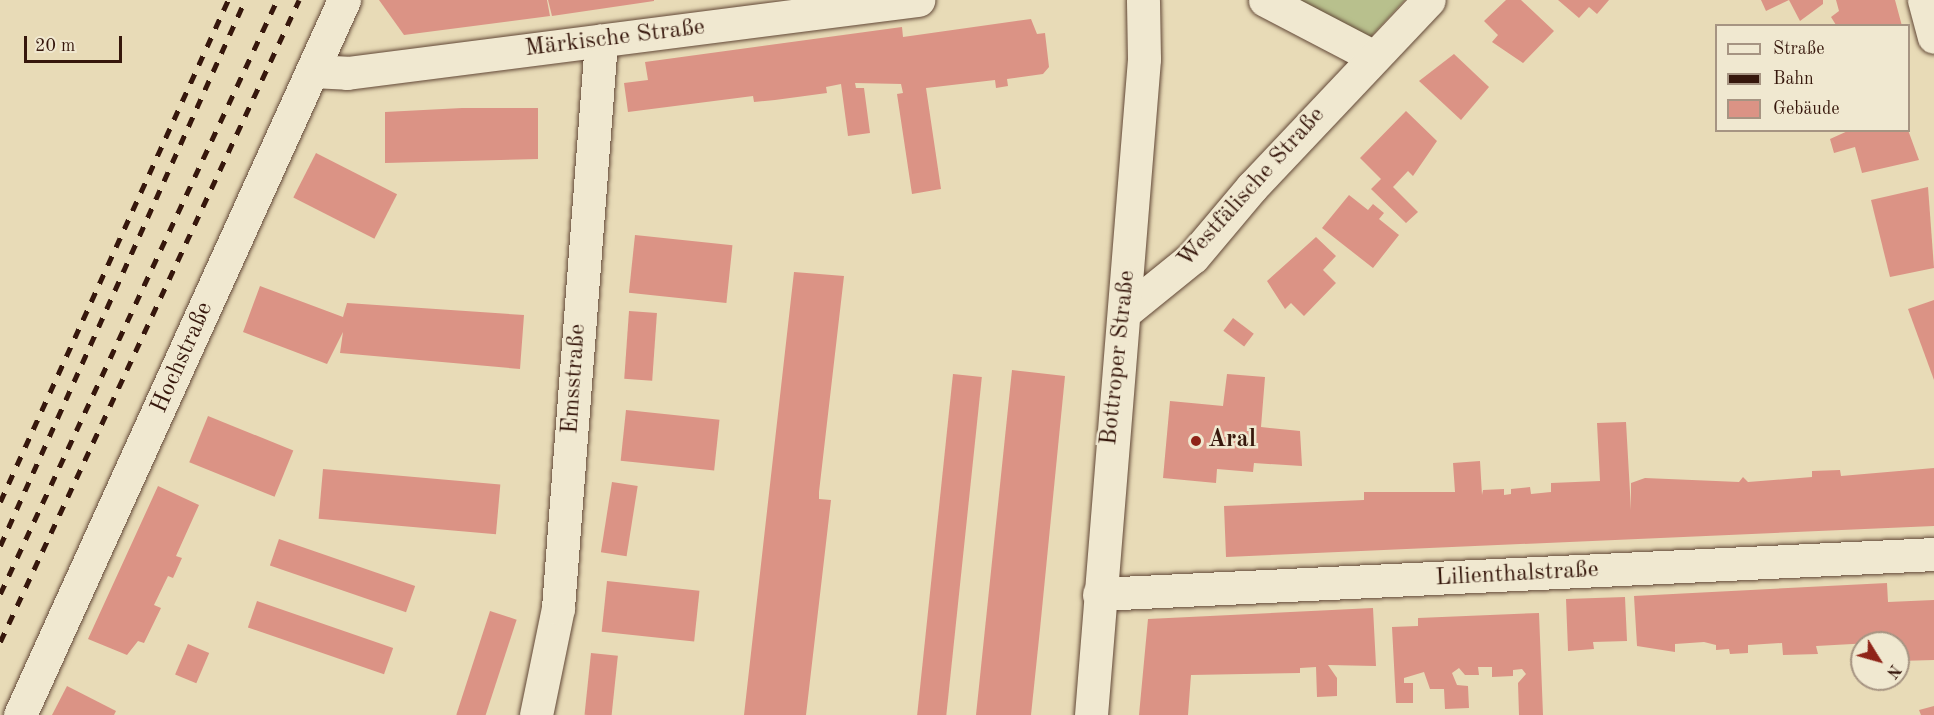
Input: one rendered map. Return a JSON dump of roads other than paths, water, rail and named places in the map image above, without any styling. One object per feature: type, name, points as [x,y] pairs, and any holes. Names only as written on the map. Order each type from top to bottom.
[{"type":"street","name":"Hochstraße","points":[[20,715],[344,0]]},
{"type":"street","name":"Märkische Straße","points":[[312,71],[347,73],[918,0]]},
{"type":"street","name":"Bottroper Straße","points":[[1091,715],[1144,59],[1143,0]]},
{"type":"street","points":[[1265,0],[1372,56]]},
{"type":"street","name":"Westfälische Straße","points":[[1125,312],[1194,257],[1372,56],[1429,0]]},
{"type":"street","points":[[1924,0],[1934,38]]},
{"type":"street","name":"Emsstraße","points":[[536,715],[558,608],[601,41]]},
{"type":"street","name":"Lilienthalstraße","points":[[1100,594],[1934,554]]},
{"type":"railway","points":[[0,502],[228,0]]},
{"type":"railway","points":[[0,546],[245,0]]},
{"type":"railway","points":[[0,594],[277,0]]},
{"type":"railway","points":[[0,642],[299,0]]},
{"type":"place","name":"Aral","points":[[1196,441]]}]
